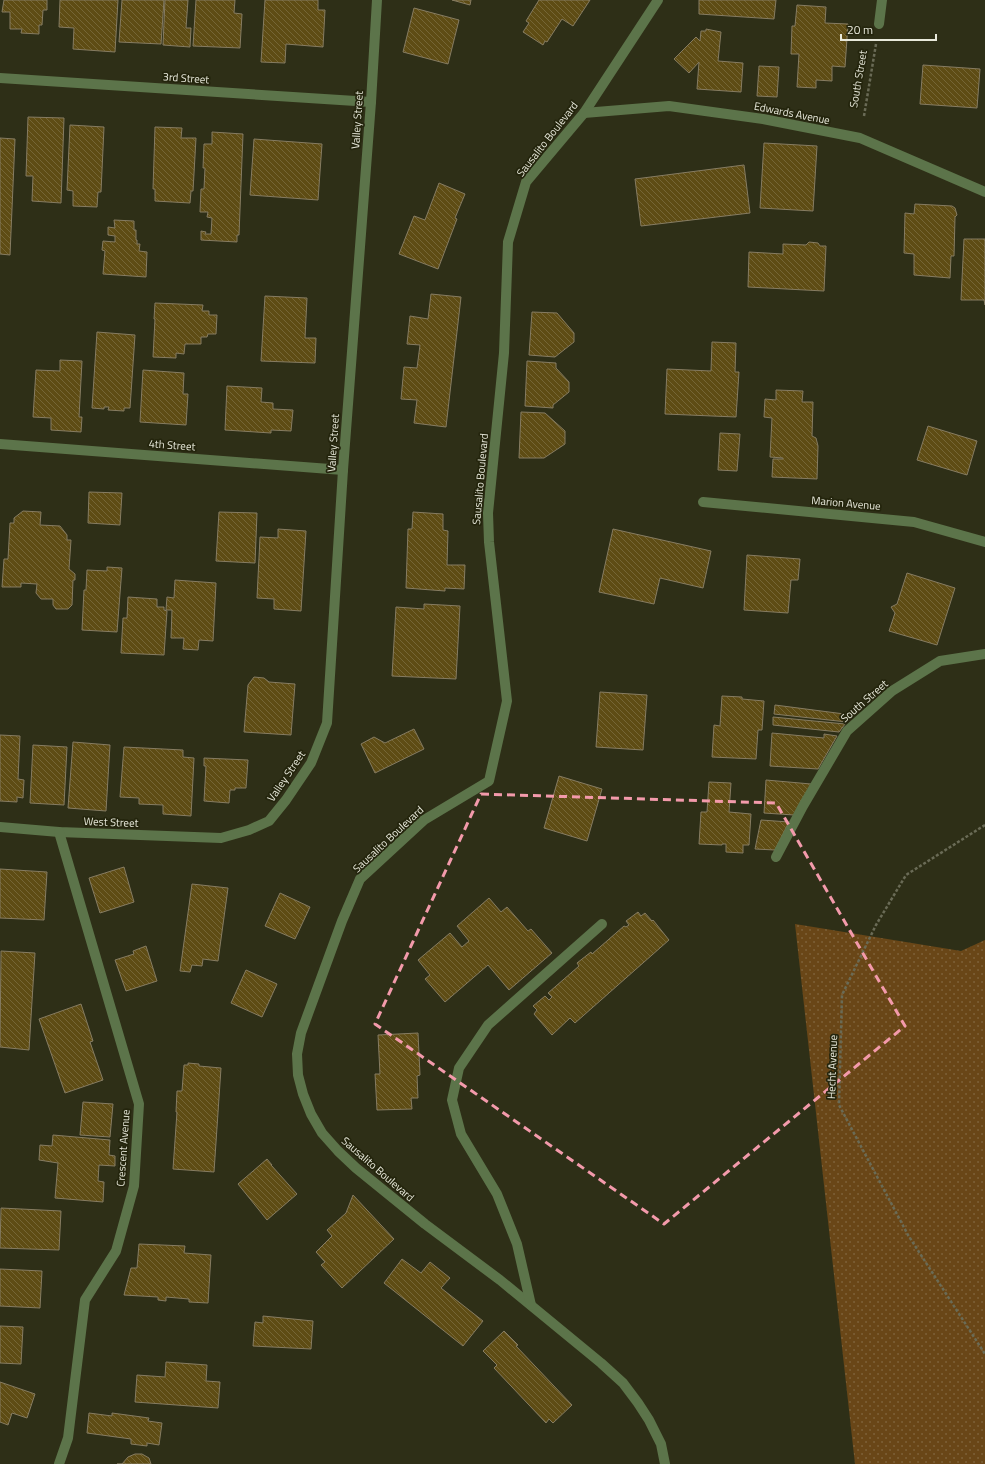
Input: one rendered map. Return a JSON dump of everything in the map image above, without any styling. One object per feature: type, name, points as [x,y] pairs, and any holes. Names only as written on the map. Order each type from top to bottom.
[{"type":"street","name":"Valley Street","points":[[221,838],[249,830],[269,821],[286,800],[311,763],[327,723],[343,470],[371,102],[377,0]]},
{"type":"street","name":"Sausalito Boulevard","points":[[658,0],[584,113],[526,182],[508,242],[504,353],[488,513],[489,542],[507,701],[489,781],[424,820],[360,879],[342,921],[301,1033],[297,1054],[298,1074],[303,1094],[311,1114],[322,1133],[338,1151],[374,1184],[500,1280],[601,1363],[623,1383],[649,1420],[661,1444],[665,1464]]},
{"type":"street","points":[[880,24],[882,0]]},
{"type":"street","name":"3rd Street","points":[[0,78],[371,102]]},
{"type":"street","name":"Edwards Avenue","points":[[584,113],[670,106],[764,119],[860,138],[985,192]]},
{"type":"street","name":"4th Street","points":[[0,444],[343,470]]},
{"type":"street","name":"Marion Avenue","points":[[703,502],[914,522],[985,542]]},
{"type":"street","name":"South Street","points":[[776,857],[803,806],[847,731],[892,691],[940,661],[985,654]]},
{"type":"street","name":"West Street","points":[[0,827],[59,832],[221,838]]},
{"type":"street","name":"Crescent Avenue","points":[[58,1464],[68,1438],[85,1300],[116,1251],[134,1186],[139,1104],[59,832]]},
{"type":"street","points":[[531,1305],[517,1244],[497,1194],[461,1134],[452,1100],[459,1068],[488,1025],[602,924]]},
{"type":"path","name":"South Street","points":[[860,138],[880,24]]},
{"type":"path","name":"Hecht Avenue","points":[[985,826],[906,875],[876,925],[842,995],[839,1104],[908,1235],[985,1354]]},
{"type":"highlighted area","points":[[481,794],[776,803],[905,1026],[664,1224],[375,1024]]},
{"type":"shaded area","points":[[795,924],[961,951],[985,940],[985,1464],[855,1464]]},
{"type":"building","points":[[4,0],[47,0],[47,10],[43,10],[42,25],[39,25],[39,34],[21,33],[22,29],[10,29],[10,12],[2,12]]},
{"type":"building","points":[[60,0],[118,0],[115,52],[73,49],[74,28],[59,27]]},
{"type":"building","points":[[122,0],[164,0],[161,44],[119,42]]},
{"type":"building","points":[[165,0],[188,0],[186,28],[191,28],[190,47],[163,45]]},
{"type":"building","points":[[196,0],[235,0],[234,13],[242,14],[240,48],[193,46]]},
{"type":"building","points":[[265,0],[318,0],[318,10],[325,10],[323,47],[286,44],[285,63],[261,62]]},
{"type":"building","points":[[452,0],[471,0],[470,5]]},
{"type":"building","points":[[539,0],[590,0],[573,26],[562,19],[547,42],[545,41],[543,45],[523,32],[529,23],[526,21]]},
{"type":"building","points":[[699,0],[776,0],[774,19],[699,14]]},
{"type":"building","points":[[797,5],[826,7],[825,23],[848,24],[845,67],[832,66],[832,81],[816,80],[816,88],[797,87],[799,54],[791,54],[792,26],[795,26]]},
{"type":"building","points":[[414,8],[459,20],[448,64],[403,52]]},
{"type":"building","points":[[706,29],[721,32],[718,61],[743,63],[741,92],[697,89],[699,62],[689,73],[674,59],[696,37],[700,41],[701,31],[706,31]]},
{"type":"building","points":[[923,65],[980,69],[977,108],[920,104]]},
{"type":"building","points":[[759,66],[779,67],[777,97],[757,96]]},
{"type":"building","points":[[28,117],[64,118],[61,203],[32,201],[33,176],[26,176]]},
{"type":"building","points":[[70,125],[104,127],[101,192],[98,192],[97,207],[73,206],[73,191],[67,190]]},
{"type":"building","points":[[155,127],[182,128],[181,138],[196,138],[193,191],[191,191],[190,203],[155,201],[155,189],[153,189]]},
{"type":"building","points":[[212,132],[243,134],[239,235],[237,235],[237,242],[201,240],[201,231],[206,232],[205,234],[211,234],[212,218],[207,217],[208,212],[200,212],[201,189],[204,189],[204,144],[212,144]]},
{"type":"building","points":[[0,138],[15,139],[10,255],[0,254]]},
{"type":"building","points":[[254,139],[322,144],[318,200],[250,195]]},
{"type":"building","points":[[764,143],[817,146],[813,211],[760,208]]},
{"type":"building","points":[[744,165],[750,213],[641,226],[635,179]]},
{"type":"building","points":[[439,183],[465,194],[455,218],[457,219],[438,269],[399,254],[414,216],[425,220]]},
{"type":"building","points":[[915,204],[952,206],[955,208],[957,215],[955,217],[954,256],[951,256],[950,278],[914,275],[914,254],[904,253],[905,213],[914,214]]},
{"type":"building","points":[[114,220],[134,221],[137,244],[140,244],[139,251],[147,252],[146,277],[103,274],[105,251],[102,250],[103,241],[115,242],[115,236],[108,235],[108,227],[115,228]]},
{"type":"building","points":[[964,239],[985,239],[985,305],[984,300],[961,300]]},
{"type":"building","points":[[809,242],[818,243],[820,246],[826,246],[824,291],[748,287],[749,252],[783,254],[783,244],[806,245]]},
{"type":"building","points":[[431,294],[461,297],[446,427],[414,423],[417,400],[401,399],[404,367],[417,368],[420,345],[407,344],[410,316],[428,319]]},
{"type":"building","points":[[265,296],[307,298],[305,338],[316,338],[315,363],[261,361]]},
{"type":"building","points":[[155,303],[203,305],[202,311],[209,311],[209,315],[217,315],[216,334],[208,334],[207,337],[201,337],[201,344],[185,344],[184,354],[176,353],[176,358],[153,357]]},
{"type":"building","points":[[532,312],[557,313],[574,333],[574,342],[555,357],[529,355]]},
{"type":"building","points":[[97,332],[135,335],[130,408],[124,408],[124,411],[108,410],[109,407],[104,407],[104,409],[92,408]]},
{"type":"building","points":[[712,342],[736,343],[735,372],[739,372],[736,417],[665,414],[667,369],[711,371]]},
{"type":"building","points":[[60,360],[82,361],[79,417],[82,417],[81,432],[51,430],[51,418],[33,417],[36,370],[60,371]]},
{"type":"building","points":[[527,361],[556,363],[556,368],[569,382],[569,392],[553,405],[553,408],[525,406]]},
{"type":"building","points":[[143,370],[184,373],[183,394],[188,394],[186,425],[140,422]]},
{"type":"building","points":[[227,386],[262,388],[261,402],[273,403],[273,409],[293,410],[291,431],[271,430],[271,433],[225,430]]},
{"type":"building","points":[[776,390],[803,391],[802,402],[813,402],[812,436],[816,438],[818,446],[817,479],[772,477],[773,459],[783,458],[770,457],[772,418],[764,417],[765,399],[776,400]]},
{"type":"building","points":[[521,412],[545,413],[565,431],[565,444],[544,458],[519,458]]},
{"type":"building","points":[[928,426],[977,441],[967,475],[917,460]]},
{"type":"building","points":[[720,433],[740,434],[737,471],[718,470]]},
{"type":"building","points":[[89,492],[122,493],[120,525],[88,523]]},
{"type":"building","points":[[23,511],[41,512],[40,525],[60,526],[67,535],[67,540],[71,540],[69,569],[75,574],[75,580],[73,580],[72,605],[68,609],[56,609],[53,605],[53,599],[41,599],[36,593],[37,584],[21,583],[21,587],[2,587],[4,559],[8,559],[10,523],[14,523],[14,518]]},
{"type":"building","points":[[219,512],[257,513],[255,563],[216,561]]},
{"type":"building","points":[[413,512],[443,514],[443,530],[448,531],[447,565],[465,565],[464,589],[445,588],[445,591],[406,588],[408,529],[412,529]]},
{"type":"building","points":[[278,529],[306,531],[301,611],[274,609],[274,599],[257,598],[260,537],[278,538]]},
{"type":"building","points":[[613,529],[711,551],[703,588],[660,578],[654,604],[599,592]]},
{"type":"building","points":[[747,555],[800,559],[798,580],[791,580],[788,613],[744,610]]},
{"type":"building","points":[[107,567],[122,568],[117,632],[82,630],[84,590],[86,590],[87,570],[107,571]]},
{"type":"building","points":[[907,573],[955,588],[937,645],[889,631],[895,613],[891,607],[897,604]]},
{"type":"building","points":[[175,580],[216,583],[213,641],[199,640],[198,650],[183,649],[184,638],[171,638],[172,610],[166,610],[167,597],[174,598]]},
{"type":"building","points":[[128,597],[157,599],[157,607],[164,607],[164,610],[167,611],[164,655],[121,653],[123,618],[127,618]]},
{"type":"building","points":[[424,604],[460,606],[456,679],[392,676],[396,607],[424,609]]},
{"type":"building","points":[[254,677],[264,678],[269,682],[295,684],[291,735],[244,732],[248,685]]},
{"type":"building","points":[[600,692],[647,695],[643,750],[596,747]]},
{"type":"building","points":[[722,696],[742,697],[742,699],[764,701],[762,730],[758,730],[756,759],[712,757],[714,725],[720,726]]},
{"type":"building","points":[[775,705],[852,715],[847,722],[774,714]]},
{"type":"building","points":[[773,717],[845,724],[839,732],[773,725]]},
{"type":"building","points":[[414,729],[424,749],[375,773],[361,744],[374,737],[385,743]]},
{"type":"building","points":[[772,733],[824,738],[824,734],[837,736],[818,769],[770,766]]},
{"type":"building","points":[[0,735],[20,736],[18,779],[24,780],[23,798],[17,797],[17,802],[0,801]]},
{"type":"building","points":[[73,742],[110,745],[106,811],[68,808]]},
{"type":"building","points":[[33,745],[67,747],[64,805],[30,803]]},
{"type":"building","points":[[124,747],[183,750],[183,757],[194,758],[191,816],[163,814],[163,805],[139,804],[139,798],[120,797]]},
{"type":"building","points":[[204,758],[248,760],[246,788],[235,788],[235,790],[230,790],[229,803],[204,801],[206,766],[204,766]]},
{"type":"building","points":[[559,776],[602,789],[587,841],[544,828]]},
{"type":"building","points":[[766,780],[811,784],[794,815],[764,813]]},
{"type":"building","points":[[709,782],[731,783],[729,812],[751,814],[749,845],[743,845],[743,853],[726,852],[726,844],[699,844],[701,812],[707,812]]},
{"type":"building","points":[[761,820],[789,822],[775,850],[755,849]]},
{"type":"building","points":[[124,867],[134,902],[100,913],[89,878]]},
{"type":"building","points":[[0,869],[47,872],[44,920],[0,918]]},
{"type":"building","points":[[192,884],[228,888],[218,961],[203,959],[202,966],[192,965],[190,972],[180,971]]},
{"type":"building","points":[[280,893],[310,907],[295,939],[265,926]]},
{"type":"building","points":[[489,898],[501,912],[507,907],[528,931],[531,929],[552,953],[509,990],[488,965],[445,1002],[425,979],[430,975],[418,960],[450,933],[462,947],[469,941],[457,926]]},
{"type":"building","points":[[638,912],[641,916],[645,913],[652,921],[653,920],[669,940],[575,1023],[570,1018],[552,1035],[534,1014],[537,1010],[533,1006],[545,996],[549,1000],[552,997],[548,993],[579,966],[577,963],[591,952],[592,954],[624,926],[626,927],[629,925],[626,921]]},
{"type":"building","points":[[146,946],[157,981],[126,991],[115,960],[134,954],[133,951]]},
{"type":"building","points":[[1,951],[35,953],[29,1050],[0,1047]]},
{"type":"building","points":[[246,970],[277,984],[262,1017],[231,1003]]},
{"type":"building","points":[[81,1004],[93,1041],[90,1042],[103,1080],[65,1093],[39,1019]]},
{"type":"building","points":[[418,1033],[420,1075],[417,1076],[418,1098],[411,1098],[412,1109],[377,1110],[375,1074],[380,1074],[378,1035]]},
{"type":"building","points":[[188,1063],[199,1064],[199,1066],[221,1068],[214,1172],[173,1169],[177,1091],[182,1091],[184,1065],[188,1065]]},
{"type":"building","points":[[83,1102],[113,1104],[110,1137],[80,1135]]},
{"type":"building","points":[[53,1135],[110,1140],[109,1155],[115,1156],[115,1166],[99,1165],[98,1181],[104,1182],[103,1202],[55,1198],[58,1163],[39,1160],[40,1145],[52,1146]]},
{"type":"building","points":[[267,1159],[297,1194],[267,1220],[238,1184]]},
{"type":"building","points":[[353,1195],[394,1239],[342,1288],[321,1265],[325,1262],[316,1252],[332,1236],[327,1230],[346,1213]]},
{"type":"building","points":[[1,1208],[61,1211],[59,1250],[0,1248]]},
{"type":"building","points":[[139,1244],[185,1246],[184,1253],[211,1255],[208,1303],[189,1302],[189,1299],[166,1297],[166,1301],[158,1300],[158,1297],[124,1295],[131,1268],[137,1268]]},
{"type":"building","points":[[402,1259],[421,1273],[430,1262],[450,1278],[441,1288],[483,1321],[463,1346],[384,1283]]},
{"type":"building","points":[[0,1269],[42,1271],[40,1308],[0,1306]]},
{"type":"building","points":[[263,1316],[313,1321],[311,1349],[253,1346],[255,1322],[263,1323]]},
{"type":"building","points":[[0,1326],[23,1327],[21,1364],[0,1363]]},
{"type":"building","points":[[504,1331],[518,1345],[516,1346],[572,1405],[553,1423],[549,1419],[546,1423],[494,1368],[497,1365],[483,1351]]},
{"type":"building","points":[[166,1362],[207,1365],[206,1381],[220,1382],[218,1408],[135,1402],[137,1375],[165,1377]]},
{"type":"building","points":[[0,1382],[35,1394],[27,1418],[12,1413],[8,1425],[0,1422]]},
{"type":"building","points":[[89,1413],[112,1416],[112,1413],[149,1418],[148,1421],[162,1423],[159,1445],[147,1443],[147,1446],[131,1444],[131,1439],[87,1433]]},
{"type":"building","points":[[135,1454],[142,1454],[149,1458],[151,1464],[122,1464],[128,1457]]}]
